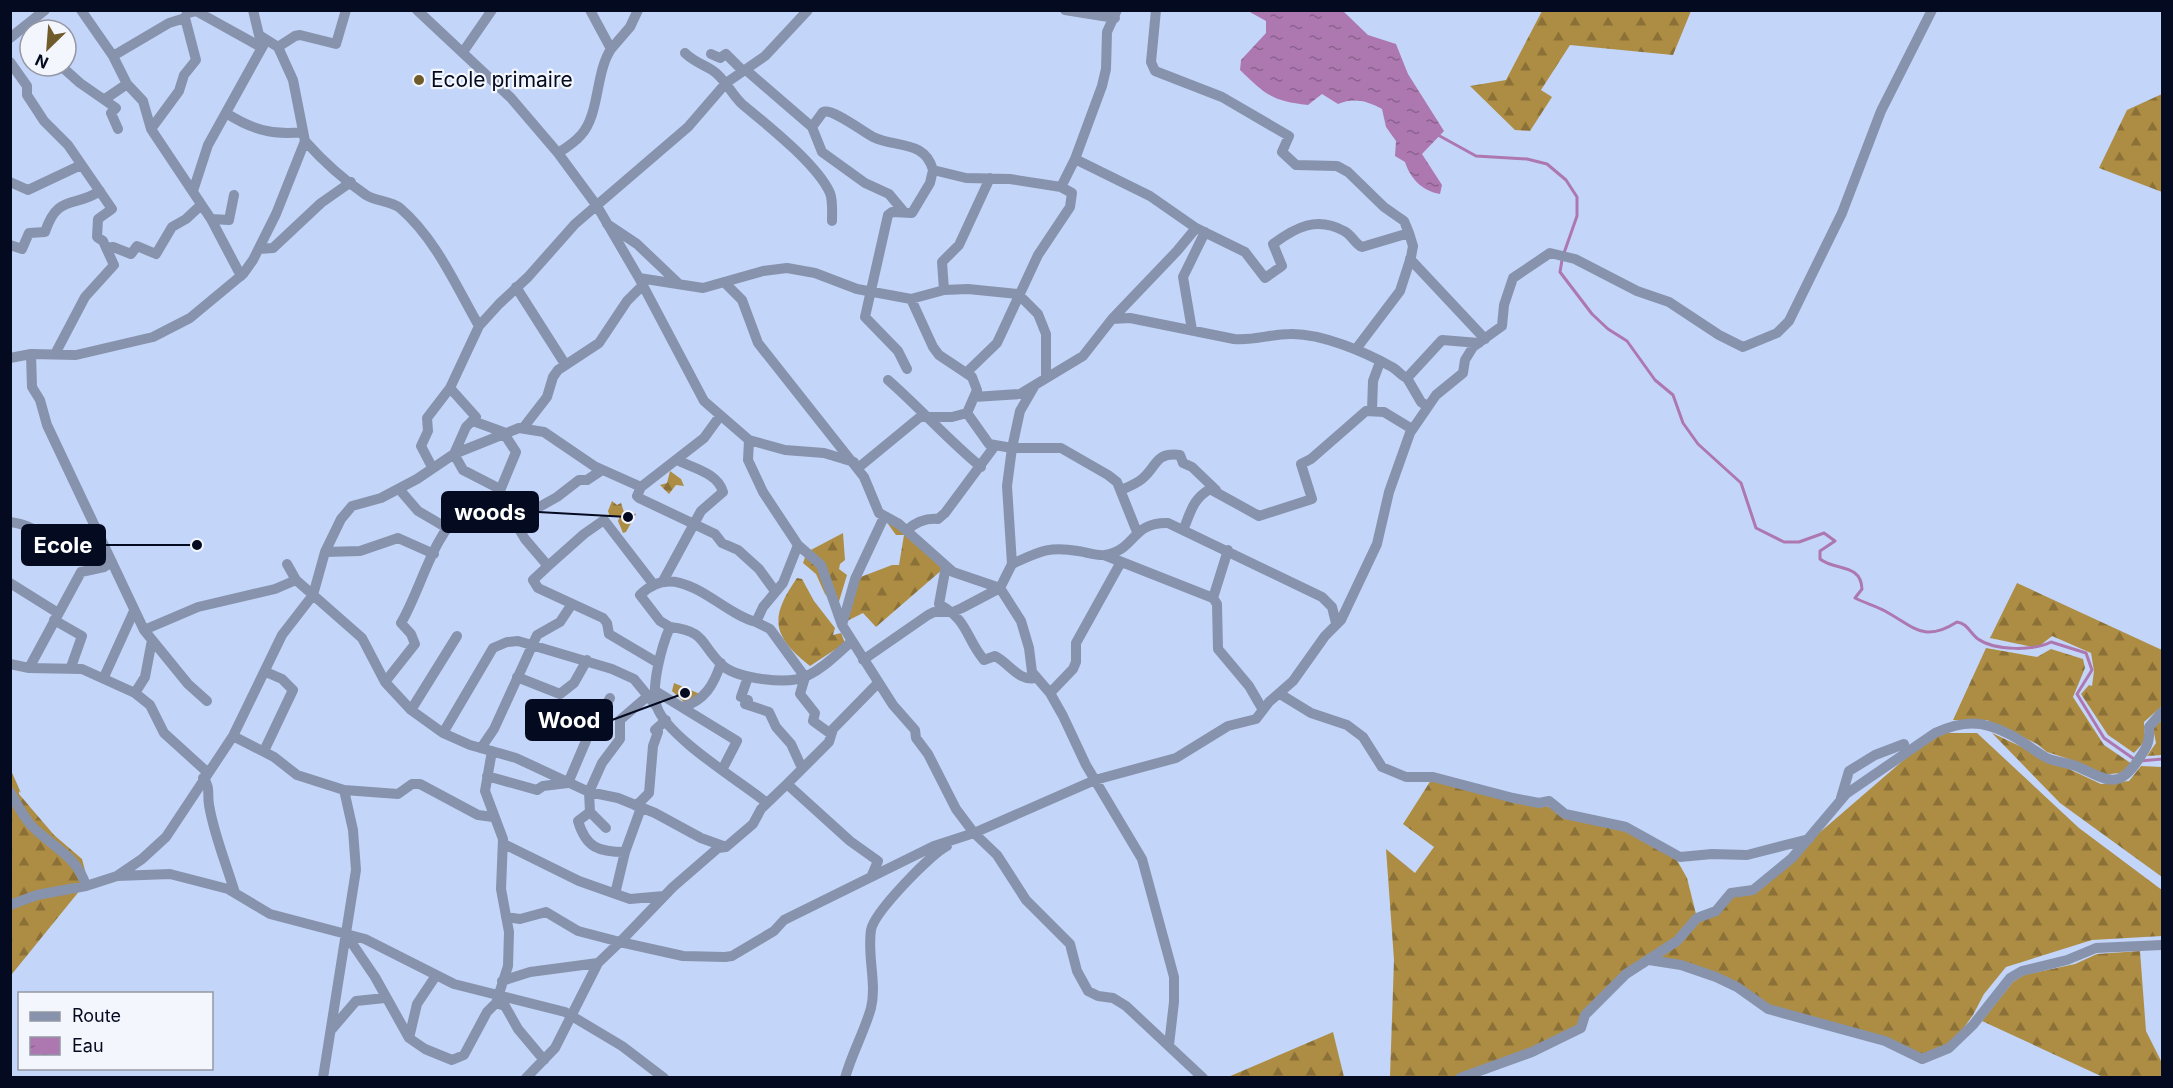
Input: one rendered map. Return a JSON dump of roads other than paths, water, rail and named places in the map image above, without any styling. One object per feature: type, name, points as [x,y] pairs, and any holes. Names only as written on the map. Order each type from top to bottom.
[{"type":"street","points":[[81,10],[113,56],[127,84],[143,101],[151,129],[211,219],[241,276]]},
{"type":"street","points":[[253,10],[263,44]]},
{"type":"street","points":[[113,56],[185,14],[196,11],[263,44],[278,46],[300,35],[336,44],[346,10]]},
{"type":"street","points":[[417,10],[511,98],[558,153],[597,206],[641,282],[704,401],[749,440],[785,450],[824,453],[856,465]]},
{"type":"street","points":[[463,52],[492,10]]},
{"type":"street","points":[[590,10],[610,49]]},
{"type":"street","points":[[558,153],[582,135],[597,96],[604,59],[630,27],[638,10]]},
{"type":"street","points":[[432,467],[421,446],[428,432],[427,418],[450,388],[479,326],[528,277],[575,224],[695,120],[726,83],[746,70],[781,41],[808,10]]},
{"type":"street","points":[[1061,187],[1075,159],[1102,86],[1106,69],[1107,32],[1116,14],[1065,10]]},
{"type":"street","points":[[1156,10],[1150,62],[1155,71],[1222,97],[1264,123],[1284,131],[1288,136],[1282,152],[1286,159],[1296,165],[1336,166],[1348,172],[1384,207],[1404,221],[1413,246],[1394,303],[1379,315],[1356,349]]},
{"type":"street","points":[[845,1077],[852,1050],[871,1007],[871,927],[892,896],[906,885],[917,869],[933,859],[938,850],[1095,780],[1176,758],[1228,726],[1256,718],[1299,674],[1349,607],[1377,544],[1389,492],[1412,429],[1436,395],[1463,373],[1469,352],[1502,326],[1504,305],[1513,278],[1553,252],[1575,259],[1637,291],[1669,302],[1738,346],[1756,344],[1782,331],[1842,213],[1881,111],[1932,10]]},
{"type":"street","points":[[151,129],[179,91],[184,75],[196,60],[185,14]]},
{"type":"street","points":[[193,191],[208,145],[263,44]]},
{"type":"street","points":[[10,358],[31,354],[76,355],[153,337],[190,318],[241,276],[259,249],[289,185],[304,136],[293,80],[278,46]]},
{"type":"street","points":[[685,53],[726,83],[741,103],[773,128],[821,180],[831,196],[832,221]]},
{"type":"street","points":[[711,54],[720,58],[726,54],[741,69],[746,70],[812,127],[822,152],[865,183],[889,194],[904,212]]},
{"type":"street","points":[[10,62],[27,86],[27,95],[112,209],[97,222],[97,237],[106,248],[114,265],[111,271],[85,297],[55,354]]},
{"type":"street","points":[[74,78],[116,108],[111,113],[118,129]]},
{"type":"street","points":[[105,99],[127,84]]},
{"type":"street","points":[[812,127],[823,112],[834,113],[885,143],[902,142],[930,157],[933,170],[930,183],[912,213],[892,212],[888,215],[865,317],[898,351],[907,369]]},
{"type":"street","points":[[226,113],[257,130],[304,136],[367,195],[390,202],[401,210],[438,255],[479,326]]},
{"type":"street","points":[[1075,159],[1150,196],[1200,230],[1245,252],[1266,279],[1282,266],[1273,244],[1292,230],[1306,225],[1317,223],[1329,225],[1346,232],[1362,247],[1409,233]]},
{"type":"street","points":[[10,182],[28,190],[81,165]]},
{"type":"street","points":[[933,170],[966,178],[990,178],[1061,187],[1072,193],[1070,207],[1038,255],[997,343],[966,373]]},
{"type":"street","points":[[944,290],[942,262],[958,245],[990,178]]},
{"type":"street","points":[[259,249],[273,248],[321,203],[351,182]]},
{"type":"street","points":[[10,245],[22,249],[29,233],[45,232],[52,215],[68,201],[100,191]]},
{"type":"street","points":[[211,219],[229,220],[234,195]]},
{"type":"street","points":[[106,248],[113,247],[130,254],[137,246],[156,254],[172,227],[186,219],[201,205]]},
{"type":"street","points":[[607,224],[637,244],[678,283]]},
{"type":"street","points":[[974,397],[1010,397],[1036,385],[1083,356],[1112,319],[1200,230]]},
{"type":"street","points":[[1192,330],[1183,277],[1200,230]]},
{"type":"street","points":[[1410,259],[1482,341]]},
{"type":"street","points":[[641,282],[678,283],[703,288],[763,271],[787,268],[815,273],[857,289],[911,299],[944,290],[968,289],[1018,294],[1038,314],[1046,334],[1046,378]]},
{"type":"street","points":[[523,428],[543,404],[553,377],[565,364],[598,343],[641,282]]},
{"type":"street","points":[[724,282],[742,300],[758,343],[811,412],[856,465],[864,477],[874,503],[884,517],[907,531],[946,566],[962,576],[1000,588],[1021,621],[1029,648],[1032,672],[1050,693],[1095,780],[1138,850],[1161,923],[1174,977],[1174,1002],[1169,1045]]},
{"type":"street","points":[[516,287],[565,364]]},
{"type":"street","points":[[911,299],[924,333],[939,355],[974,380],[977,390],[967,413]]},
{"type":"street","points":[[1112,319],[1130,318],[1250,340],[1297,334],[1356,349],[1391,366],[1407,378],[1421,402],[1427,406]]},
{"type":"street","points":[[1407,378],[1440,341],[1482,341]]},
{"type":"street","points":[[31,354],[32,387],[40,400],[47,425],[134,611],[152,640],[188,684],[207,701]]},
{"type":"street","points":[[1372,410],[1373,381],[1380,362]]},
{"type":"street","points":[[888,380],[928,416],[951,443],[981,467]]},
{"type":"street","points":[[863,660],[928,615],[934,612],[953,612],[1000,588],[1012,564],[1007,486],[1012,448],[1020,411],[1036,385]]},
{"type":"street","points":[[450,388],[476,417]]},
{"type":"street","points":[[1184,528],[1191,505],[1198,496],[1210,489],[1259,516],[1312,499],[1301,464],[1336,438],[1356,418],[1372,410],[1384,412],[1412,429]]},
{"type":"street","points":[[856,465],[914,420],[928,416],[952,417],[967,413]]},
{"type":"street","points":[[967,413],[989,444],[994,447],[1061,448],[1108,475],[1121,490],[1137,532]]},
{"type":"street","points":[[720,416],[704,438],[641,487],[637,496],[639,499],[717,535],[726,546],[739,551],[759,569],[775,591]]},
{"type":"street","points":[[385,682],[415,644],[411,634],[401,623],[447,528],[463,512],[486,504],[500,494],[516,454],[503,432],[473,421],[476,417]]},
{"type":"street","points":[[454,454],[466,427],[476,417]]},
{"type":"street","points":[[117,876],[155,849],[233,736],[266,672],[275,647],[290,621],[313,595],[325,552],[341,519],[352,506],[381,498],[399,489],[454,454],[503,432],[523,428],[544,432],[602,470],[641,487]]},
{"type":"street","points":[[749,440],[748,460],[757,481],[798,545],[821,565],[842,625],[851,642],[878,683],[915,730],[916,738],[928,754],[952,802],[972,833],[998,855],[1026,900],[1070,944],[1077,971],[1088,991],[1098,996],[1113,998],[1126,1006],[1203,1077]]},
{"type":"street","points":[[907,531],[927,518],[937,519],[943,515],[994,447]]},
{"type":"street","points":[[454,454],[464,472],[496,487],[502,503],[525,539],[548,566]]},
{"type":"street","points":[[1121,490],[1144,477],[1155,461],[1164,456],[1180,455],[1183,463],[1192,467],[1234,504]]},
{"type":"street","points":[[677,460],[711,476],[722,489],[721,496],[703,509],[658,583],[641,592],[640,597],[660,621],[670,627],[684,628],[700,637],[721,663],[748,677],[765,680],[805,677],[830,661],[851,642]]},
{"type":"street","points":[[514,521],[557,497],[579,480],[586,480],[602,470]]},
{"type":"street","points":[[399,489],[418,511],[447,528]]},
{"type":"street","points":[[842,625],[855,579],[884,517]]},
{"type":"street","points":[[658,663],[609,634],[607,623],[603,618],[542,591],[534,584],[534,579],[548,566],[604,520],[658,583],[689,587],[770,628],[805,677]]},
{"type":"street","points":[[10,522],[28,526],[62,547],[83,554],[92,569]]},
{"type":"street","points":[[1104,555],[1125,547],[1137,532],[1155,523],[1168,523],[1184,528],[1322,597],[1332,607],[1336,623]]},
{"type":"street","points":[[325,552],[360,551],[399,538],[434,554]]},
{"type":"street","points":[[756,622],[763,607],[783,583],[798,545]]},
{"type":"street","points":[[1012,564],[1043,549],[1062,548],[1104,555],[1212,598]]},
{"type":"street","points":[[1228,550],[1212,598],[1218,611],[1218,649],[1250,686],[1263,710]]},
{"type":"street","points":[[28,668],[81,572],[104,567],[112,562]]},
{"type":"street","points":[[1050,693],[1076,662],[1076,643],[1121,562]]},
{"type":"street","points":[[287,564],[296,580],[362,638],[385,682],[411,710],[443,733],[539,768],[589,792],[639,807],[726,848]]},
{"type":"street","points":[[946,566],[939,604],[953,612],[972,636],[977,651],[984,660],[995,656],[1005,661],[1015,672],[1030,679],[1036,678]]},
{"type":"street","points":[[144,630],[198,607],[275,589],[296,580]]},
{"type":"street","points":[[10,583],[82,636],[71,668]]},
{"type":"street","points":[[345,933],[375,977],[409,1038],[425,1049],[452,1060],[464,1055],[487,1012],[498,999],[508,966],[506,917],[501,889],[501,860],[504,844],[485,790],[487,750],[494,729],[532,645],[540,632],[563,620],[572,604]]},
{"type":"street","points":[[104,677],[134,611]]},
{"type":"street","points":[[670,627],[659,652],[653,694],[657,707],[666,720],[722,770],[767,803]]},
{"type":"street","points":[[411,710],[457,636]]},
{"type":"street","points":[[135,693],[145,677],[152,640]]},
{"type":"street","points":[[443,733],[493,648],[512,641],[587,660],[634,679],[653,694],[682,707],[737,741],[722,770]]},
{"type":"street","points":[[517,677],[560,694],[574,683],[587,660]]},
{"type":"street","points":[[682,707],[696,702],[712,687],[721,663]]},
{"type":"street","points":[[10,664],[28,668],[71,668],[104,677],[135,693],[150,705],[164,733],[205,775],[209,788],[209,806],[221,853],[235,892]]},
{"type":"street","points":[[264,751],[293,690],[287,682],[266,672]]},
{"type":"street","points":[[748,677],[741,697],[748,700],[745,704],[769,712],[776,727],[791,744],[802,768]]},
{"type":"street","points":[[805,677],[800,694],[815,713],[813,721],[831,734]]},
{"type":"street","points":[[526,1077],[555,1048],[598,963],[664,896],[718,848],[726,848],[753,824],[761,809],[827,744],[832,729],[860,698],[878,683]]},
{"type":"street","points":[[606,828],[590,812],[589,792],[602,763],[620,739],[620,720],[653,694]]},
{"type":"street","points":[[1280,694],[1311,713],[1347,725],[1363,737],[1382,767],[1406,777],[1433,777],[1513,798],[1539,803],[1549,801],[1565,814],[1626,827],[1680,857],[1712,854],[1747,855],[1809,839]]},
{"type":"street","points":[[568,783],[588,736],[610,698]]},
{"type":"street","points":[[1460,1077],[1532,1052],[1581,1028],[1585,1015],[1626,974],[1677,941],[1697,918],[1716,911],[1731,893],[1753,890],[1792,858],[1846,794],[1935,733],[1960,724],[1987,725],[2019,738],[2046,757],[2076,766],[2102,780],[2120,778],[2134,768],[2148,747],[2149,727],[2163,712]]},
{"type":"street","points":[[615,894],[639,807],[649,793],[653,746],[658,732],[655,730],[666,720]]},
{"type":"street","points":[[233,736],[264,751],[297,775],[344,790],[398,794],[412,784],[420,784],[478,815],[493,817]]},
{"type":"street","points":[[1840,801],[1849,771],[1875,755],[1904,744]]},
{"type":"street","points":[[487,776],[537,790],[543,786],[568,783]]},
{"type":"street","points":[[787,784],[850,841],[878,861],[872,875]]},
{"type":"street","points":[[323,1077],[356,870],[353,830],[344,790]]},
{"type":"street","points":[[10,792],[31,825],[74,862],[82,873],[86,886]]},
{"type":"street","points":[[590,812],[578,821],[582,837],[602,852],[625,852]]},
{"type":"street","points":[[506,917],[520,919],[546,912],[578,931],[620,942],[683,956],[732,956],[778,928],[784,920],[934,846],[972,833]]},
{"type":"street","points":[[504,844],[579,881],[615,894],[633,899],[664,896]]},
{"type":"street","points":[[10,905],[37,895],[86,886],[117,876],[170,874],[235,892],[270,914],[345,933],[380,945],[435,977],[454,984],[498,999],[571,1015],[622,1046],[664,1077]]},
{"type":"street","points":[[1649,960],[1681,965],[1716,977],[1737,987],[1768,1009],[1885,1041],[1922,1059],[1949,1048],[1973,1025],[2010,978],[2022,971],[2067,960],[2096,948],[2163,945]]},
{"type":"street","points":[[502,981],[530,972],[598,963]]},
{"type":"street","points":[[409,1038],[417,1004],[435,977]]},
{"type":"street","points":[[331,1030],[357,1001],[385,998]]},
{"type":"street","points":[[498,999],[505,1006],[518,1029],[544,1060]]},
{"type":"water","points":[[1248,11],[1343,11],[1368,35],[1396,44],[1408,74],[1444,131],[1422,154],[1442,185],[1440,194],[1422,187],[1410,173],[1405,162],[1395,156],[1396,141],[1386,127],[1382,109],[1361,101],[1338,104],[1322,94],[1308,105],[1286,101],[1263,91],[1249,79],[1240,70],[1241,60],[1266,33],[1266,21]]},
{"type":"waterway","points":[[1438,135],[1476,156],[1527,159],[1547,164],[1566,180],[1577,197],[1577,216],[1564,253]]},
{"type":"waterway","points":[[1562,260],[1560,272],[1592,314],[1608,329],[1627,341],[1655,380],[1673,395],[1683,423],[1698,444],[1741,483],[1756,528],[1784,542],[1799,542],[1824,533],[1835,541],[1820,551],[1820,559],[1857,575],[1862,589],[1855,598],[1882,609],[1912,627],[1927,632],[1946,628],[1957,622],[1966,626],[1978,639],[1994,646],[2025,648],[2051,642],[2086,653],[2092,670],[2077,694],[2104,738],[2134,759]]},
{"type":"waterway","points":[[2140,761],[2162,759]]},
{"type":"place","name":"Ecole primaire","points":[[419,80]]},
{"type":"place","name":"woods","points":[[628,517]]},
{"type":"place","name":"Ecole","points":[[197,545]]},
{"type":"place","name":"Wood","points":[[685,693]]}]
